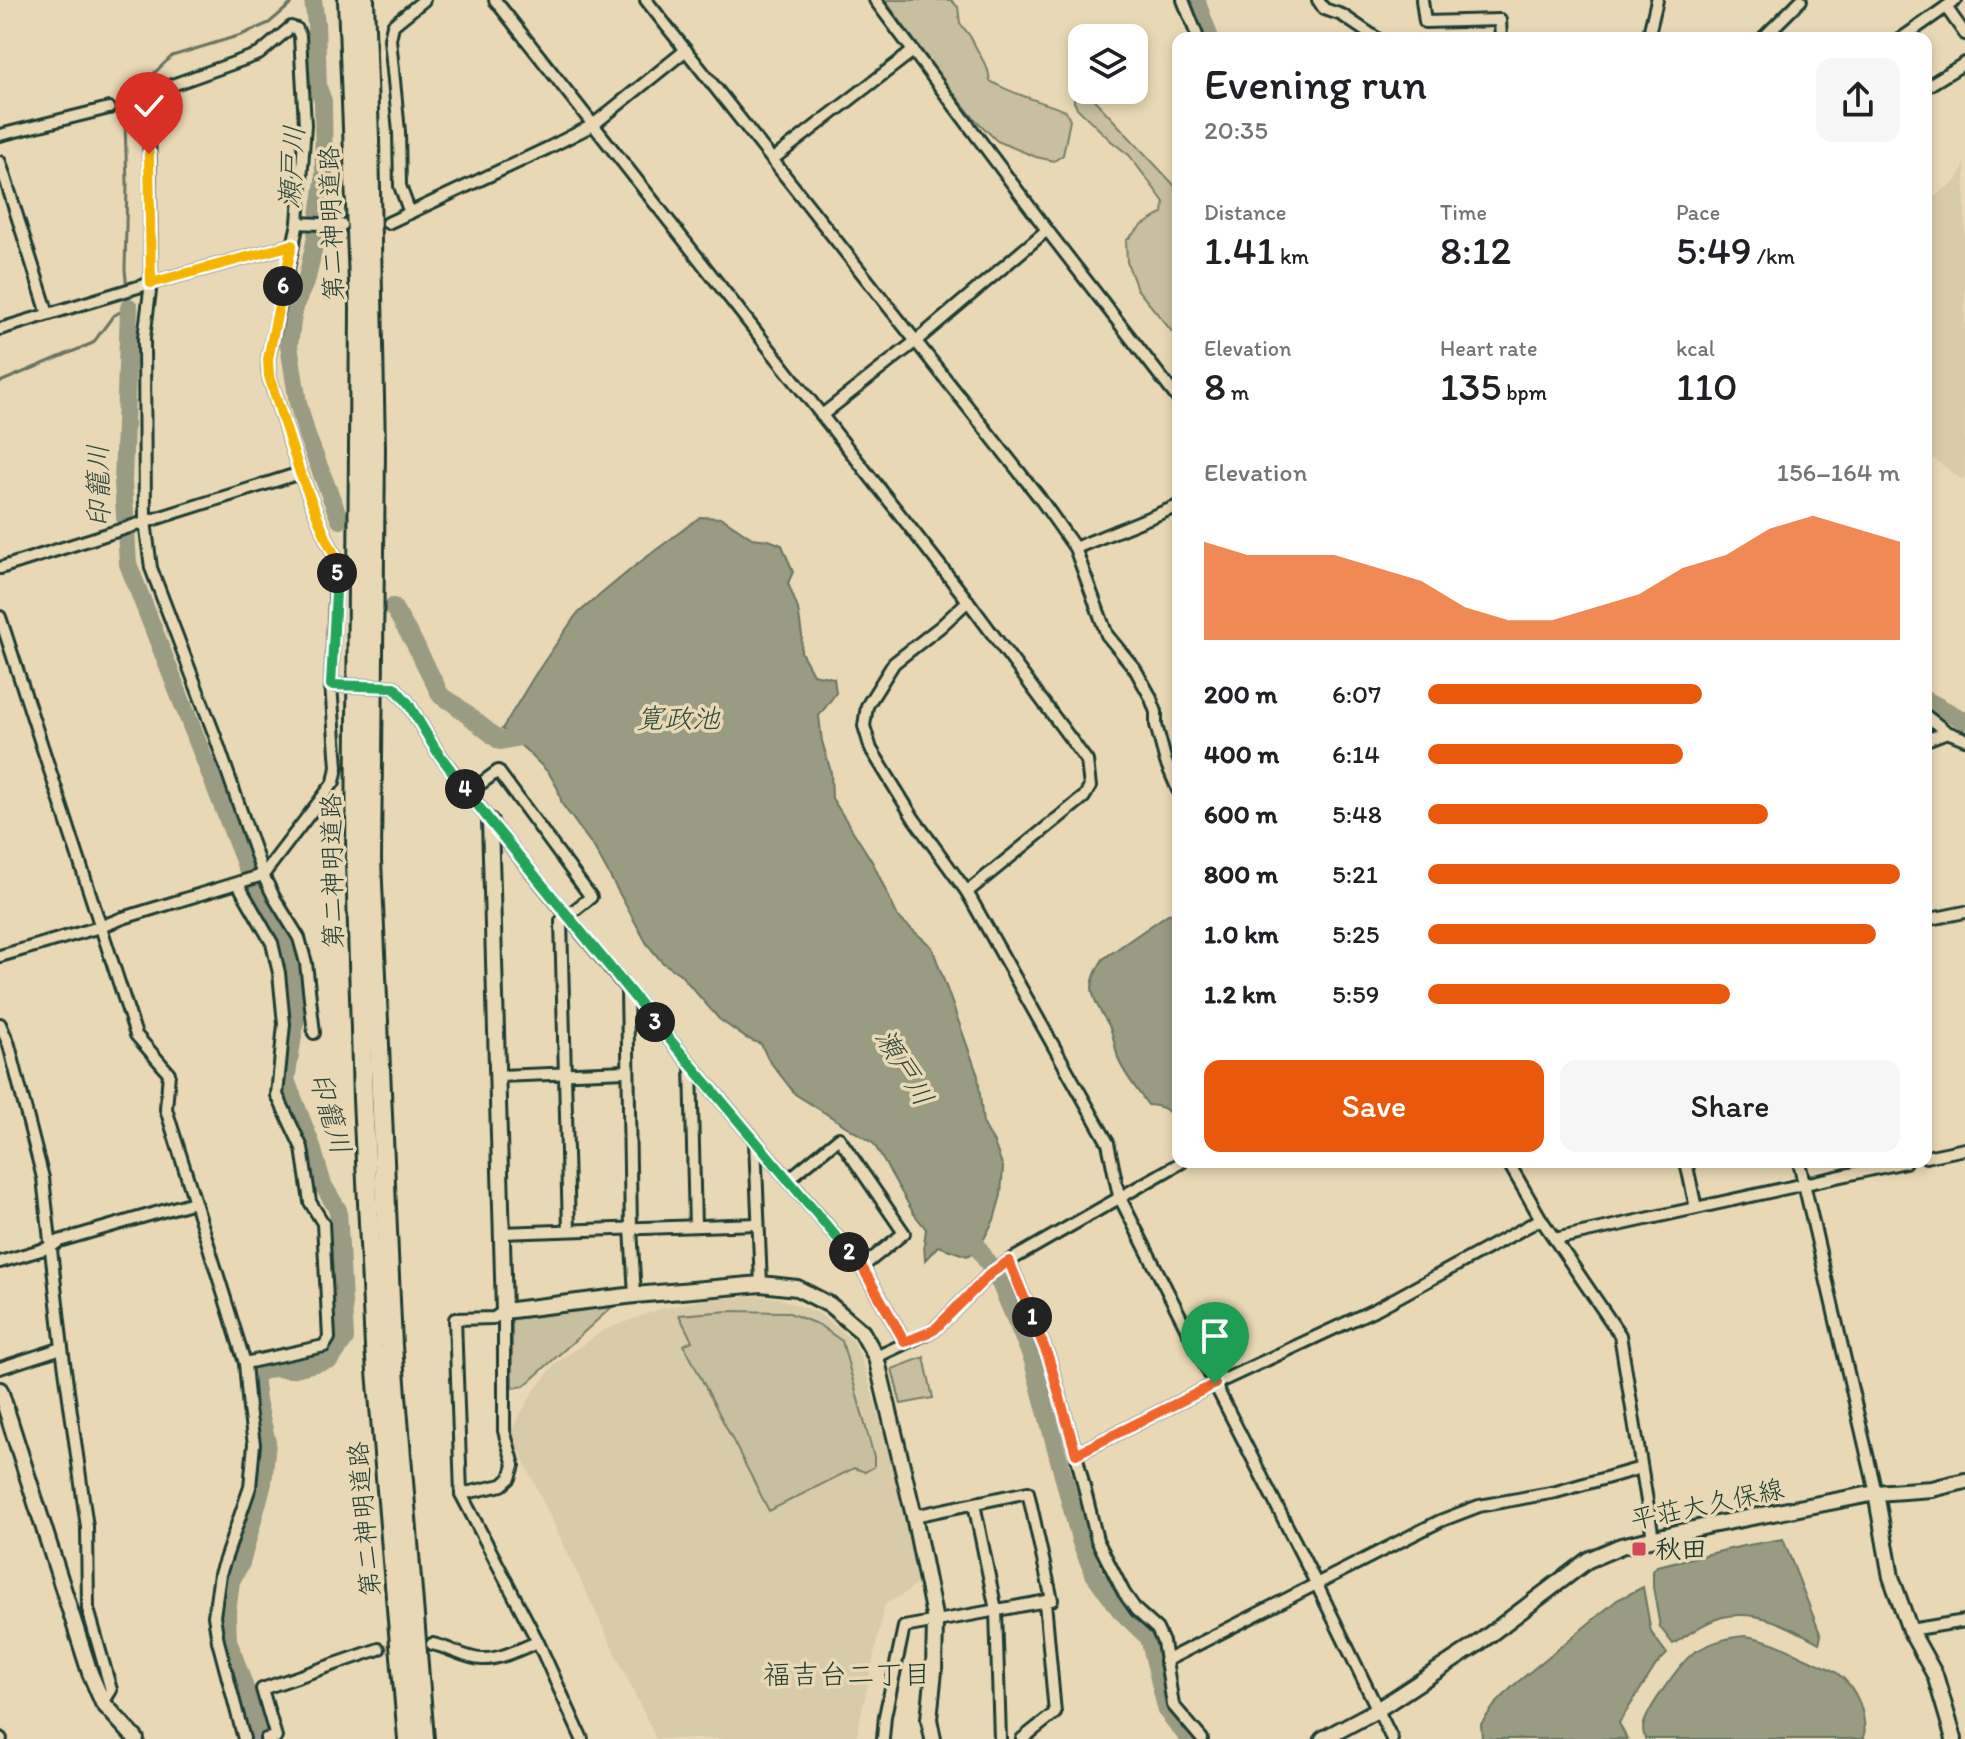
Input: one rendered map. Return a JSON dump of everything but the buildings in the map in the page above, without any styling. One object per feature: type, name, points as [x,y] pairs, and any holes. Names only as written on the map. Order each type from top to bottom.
[{"type":"highway","name":"第二神明道路","points":[[348,0],[360,308],[356,860],[363,1083],[375,1347],[408,1739]]},
{"type":"highway","name":"第二神明道路","points":[[364,0],[375,449],[371,860],[392,1346],[424,1739]]},
{"type":"street","points":[[410,213],[400,186],[399,132],[390,39],[393,25],[424,0]]},
{"type":"street","points":[[495,0],[968,601],[1087,761],[1090,787],[1084,797],[967,892]]},
{"type":"street","points":[[646,0],[1039,497],[1075,548],[1107,635],[1135,669],[1150,696],[1172,776]]},
{"type":"street","points":[[875,0],[1172,391]]},
{"type":"street","points":[[1183,0],[1196,32]]},
{"type":"street","points":[[1318,0],[1324,9],[1342,15],[1367,32]]},
{"type":"street","points":[[1422,0],[1425,22],[1500,20],[1501,32]]},
{"type":"street","points":[[1653,32],[1657,0]]},
{"type":"street","points":[[1769,32],[1801,0]]},
{"type":"street","points":[[1911,32],[1956,0]]},
{"type":"street","points":[[1946,7],[1965,34]]},
{"type":"street","points":[[0,956],[263,875],[334,782],[337,767],[331,685],[337,560],[300,473],[269,376],[268,359],[298,223],[305,125],[300,36],[297,29],[291,27],[259,54],[161,89],[152,101],[149,112],[151,283],[144,338],[145,521],[151,568],[215,736],[263,875],[299,938],[306,963],[314,1033]]},
{"type":"street","points":[[388,223],[593,125],[686,50]]},
{"type":"street","points":[[773,159],[913,51]]},
{"type":"street","points":[[1932,83],[1965,63]]},
{"type":"street","points":[[0,135],[109,108]]},
{"type":"street","points":[[0,162],[48,314]]},
{"type":"street","points":[[298,223],[342,225]]},
{"type":"street","points":[[822,415],[916,341],[1047,230]]},
{"type":"street","points":[[0,329],[151,283],[292,245]]},
{"type":"street","points":[[0,568],[300,473]]},
{"type":"street","points":[[1075,548],[1172,508]]},
{"type":"street","points":[[968,601],[894,663],[867,706],[864,726],[871,749],[967,892],[1108,1143],[1119,1196],[1392,1739]]},
{"type":"street","points":[[0,617],[136,1035],[169,1073],[166,1109],[245,1363],[254,1444],[250,1487],[220,1574],[214,1616],[244,1739]]},
{"type":"street","points":[[331,685],[394,687],[408,703],[436,750],[490,821],[691,1066],[862,1267],[905,1342]]},
{"type":"street","points":[[1932,721],[1947,732],[1965,739]]},
{"type":"street","points":[[1932,738],[1947,732]]},
{"type":"street","points":[[468,793],[498,771],[591,897],[561,921],[569,1230]]},
{"type":"street","points":[[461,1494],[502,1485],[510,1478],[514,1465],[504,1431],[504,1311],[490,821]]},
{"type":"street","points":[[238,884],[272,943],[279,973],[284,1024],[277,1095],[302,1148],[310,1202],[323,1223],[329,1338],[324,1346],[245,1363]]},
{"type":"street","points":[[1932,919],[1965,912]]},
{"type":"street","points":[[627,989],[635,1295]]},
{"type":"street","points":[[0,1024],[9,1045],[43,1178],[62,1348],[87,1527],[88,1609],[111,1690],[103,1703]]},
{"type":"street","points":[[691,1066],[695,1226]]},
{"type":"street","points":[[498,1076],[627,1071]]},
{"type":"street","points":[[789,1179],[839,1138],[904,1233],[862,1267]]},
{"type":"street","points":[[755,1142],[761,1284]]},
{"type":"street","points":[[1932,1156],[1965,1149]]},
{"type":"street","points":[[876,1357],[934,1330],[991,1273],[1009,1261],[1172,1167]]},
{"type":"street","points":[[1511,1168],[1541,1219],[1620,1335],[1653,1538]]},
{"type":"street","points":[[1687,1168],[1696,1208]]},
{"type":"street","points":[[1800,1168],[1876,1493],[1891,1577],[1910,1630],[1935,1675],[1954,1739]]},
{"type":"street","points":[[1555,1239],[1877,1168]]},
{"type":"street","points":[[0,1262],[51,1247],[59,1241],[194,1202]]},
{"type":"street","points":[[1076,1454],[1215,1384],[1378,1308],[1541,1219]]},
{"type":"street","points":[[501,1233],[758,1224]]},
{"type":"street","points":[[1009,1261],[1049,1359],[1097,1540],[1124,1593],[1136,1610],[1157,1629],[1163,1642],[1173,1705],[1202,1739]]},
{"type":"street","points":[[582,1739],[538,1642],[461,1494],[455,1319],[494,1318],[504,1311],[761,1284],[797,1288],[830,1305],[862,1332],[876,1357],[914,1516],[935,1621],[929,1719],[933,1739]]},
{"type":"street","points":[[0,1368],[62,1348]]},
{"type":"street","points":[[0,1390],[90,1673],[103,1703],[136,1739]]},
{"type":"street","points":[[1165,1661],[1440,1521],[1479,1506],[1556,1492],[1641,1468]]},
{"type":"street","name":"平荘大久保線","points":[[1323,1739],[1377,1710],[1476,1645],[1588,1560],[1621,1546],[1876,1493],[1932,1489],[1965,1481]]},
{"type":"street","points":[[883,1739],[904,1627],[1052,1600],[1028,1492],[914,1516]]},
{"type":"street","points":[[974,1504],[996,1610],[1000,1739]]},
{"type":"street","points":[[1022,1739],[1055,1713],[1045,1602]]},
{"type":"street","points":[[1910,1630],[1965,1621]]},
{"type":"street","points":[[432,1644],[482,1659],[538,1642]]},
{"type":"street","points":[[266,1739],[276,1737],[262,1689],[379,1649]]},
{"type":"shaded area","points":[[885,0],[951,0],[958,7],[960,23],[988,70],[990,81],[1066,111],[1070,120],[1063,155],[1054,161],[997,141],[947,85]]},
{"type":"shaded area","points":[[1075,104],[1098,104],[1172,183],[1172,332],[1137,289],[1127,262],[1126,241],[1141,226],[1163,213],[1164,202],[1129,155]]},
{"type":"shaded area","points":[[1965,164],[1965,477],[1961,479],[1932,457],[1932,198],[1958,179]]},
{"type":"shaded area","points":[[779,1298],[818,1313],[853,1340],[865,1368],[887,1444],[921,1580],[885,1604],[856,1739],[656,1739],[510,1432],[533,1392],[556,1363],[604,1330],[660,1309],[709,1299]]},
{"type":"shaded area","points":[[613,1306],[524,1386],[512,1388],[512,1319]]},
{"type":"shaded area","points":[[729,1311],[787,1312],[819,1325],[842,1341],[874,1457],[874,1467],[865,1472],[854,1468],[769,1511],[684,1345],[692,1341],[679,1315]]},
{"type":"shaded area","points":[[924,1357],[933,1398],[901,1404],[892,1369]]},
{"type":"water","name":"寛政池","points":[[700,517],[722,518],[752,538],[782,545],[793,572],[788,583],[798,609],[801,652],[813,674],[834,678],[836,693],[819,716],[831,772],[832,798],[873,863],[898,917],[932,947],[978,1076],[983,1123],[1003,1167],[1001,1195],[994,1220],[978,1250],[967,1256],[938,1246],[925,1260],[926,1229],[914,1214],[874,1144],[795,1094],[768,1059],[761,1044],[746,1038],[719,1019],[680,974],[662,962],[647,944],[595,849],[562,804],[549,773],[502,729],[576,615]]},
{"type":"water","points":[[1172,914],[1172,1117],[1167,1110],[1148,1105],[1126,1074],[1118,1058],[1110,1027],[1092,988],[1103,959]]},
{"type":"water","points":[[1783,1539],[1821,1636],[1819,1643],[1773,1621],[1736,1615],[1710,1622],[1673,1644],[1660,1627],[1653,1587],[1653,1571],[1657,1566]]},
{"type":"water","points":[[1643,1587],[1651,1632],[1667,1654],[1656,1665],[1619,1723],[1627,1739],[1482,1739],[1481,1724],[1513,1686],[1617,1600]]},
{"type":"water","points":[[1745,1636],[1782,1647],[1829,1668],[1844,1679],[1859,1702],[1864,1721],[1864,1739],[1645,1739],[1643,1727],[1648,1714],[1687,1659],[1711,1644]]},
{"type":"waterway","points":[[0,382],[93,343],[113,316],[129,307],[125,270],[127,89],[150,77],[172,56],[269,23],[293,0]]},
{"type":"waterway","name":"瀬戸川","points":[[313,0],[318,87],[323,101],[324,181],[315,242],[307,278],[294,307],[289,345],[298,403],[307,436],[340,520]]},
{"type":"waterway","points":[[1196,0],[1208,32]]},
{"type":"waterway","name":"印籠川","points":[[129,307],[123,482],[128,564],[255,889],[289,956],[297,1011],[286,1080],[323,1185],[338,1210],[345,1339],[331,1359],[291,1369],[271,1368],[254,1374],[267,1442],[263,1483],[241,1563],[231,1581],[227,1613],[228,1640],[260,1739]]},
{"type":"waterway","name":"瀬戸川","points":[[393,607],[441,696],[500,741],[535,734]]},
{"type":"waterway","points":[[1932,703],[1965,721]]},
{"type":"waterway","name":"瀬戸川","points":[[967,1229],[1000,1283],[1032,1358],[1081,1543],[1094,1574],[1120,1610],[1149,1638],[1167,1711],[1189,1739]]},
{"type":"tunnel","points":[[379,1649],[432,1644]]},
{"type":"place","name":"秋田","points":[[1639,1549]]},
{"type":"district","name":"福吉台二丁目","points":[[847,1674]]},
{"type":"route","points":[[149,154],[151,283],[292,245],[268,359],[269,376],[300,473],[337,560],[331,685],[394,687],[408,703],[436,750],[490,821],[627,989],[862,1267],[905,1342],[934,1330],[991,1273],[1009,1261],[1049,1359],[1076,1454],[1215,1384]]}]
